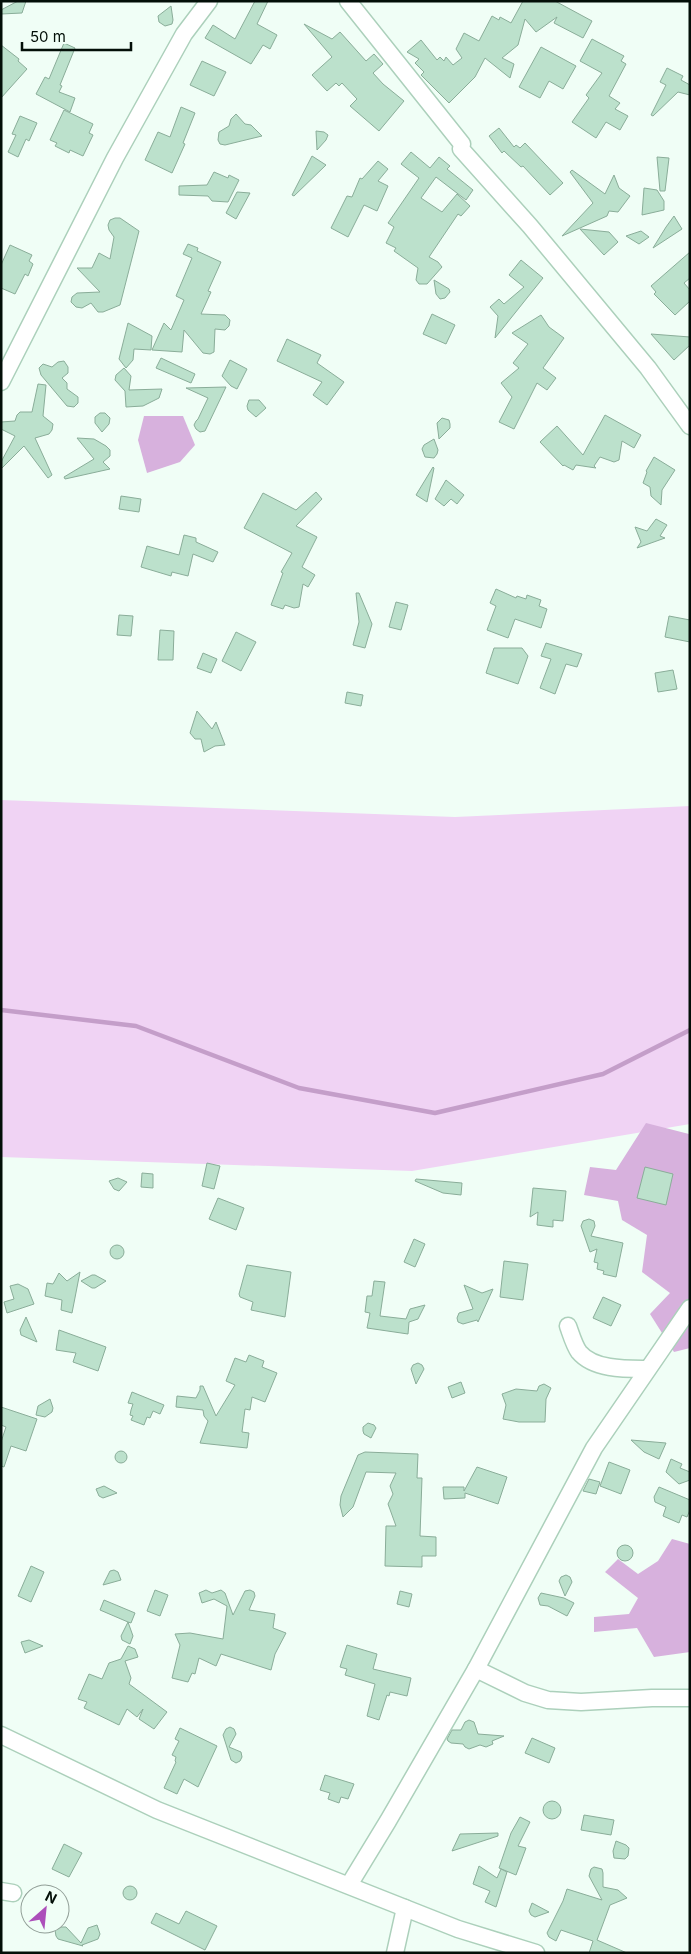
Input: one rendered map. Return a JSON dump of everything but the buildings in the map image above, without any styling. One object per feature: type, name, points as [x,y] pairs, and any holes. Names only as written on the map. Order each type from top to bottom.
[{"type":"street","points":[[1,382],[115,158],[184,34],[209,1]]},
{"type":"street","points":[[348,1],[462,144],[461,148],[530,226],[648,368],[690,426]]},
{"type":"street","points":[[349,1885],[388,1822],[476,1669],[535,1561],[577,1478],[611,1422],[690,1308]]},
{"type":"street","points":[[568,1326],[578,1351],[586,1359],[620,1370],[647,1369]]},
{"type":"street","points":[[476,1669],[526,1693],[548,1700],[581,1702],[690,1698]]},
{"type":"street","points":[[1,1735],[157,1810],[458,1929],[536,1953]]},
{"type":"street","points":[[395,1953],[405,1908]]},
{"type":"shaded area","points":[[144,416],[183,416],[195,445],[180,462],[147,473],[138,440]]},
{"type":"shaded area","points":[[1,800],[455,817],[690,806],[690,1124],[412,1171],[1,1157]]},
{"type":"shaded area","points":[[690,1104],[690,1348],[674,1352],[650,1314],[670,1293],[642,1272],[647,1235],[622,1220],[618,1201],[584,1195],[590,1167],[616,1170],[646,1123],[689,1134]]},
{"type":"shaded area","points":[[672,1539],[690,1544],[690,1652],[654,1657],[637,1628],[594,1632],[594,1617],[629,1614],[638,1598],[605,1572],[618,1559],[638,1574],[658,1561]]},
{"type":"waterway","points":[[1,1010],[136,1026],[299,1088],[435,1113],[603,1074],[690,1030]]}]
